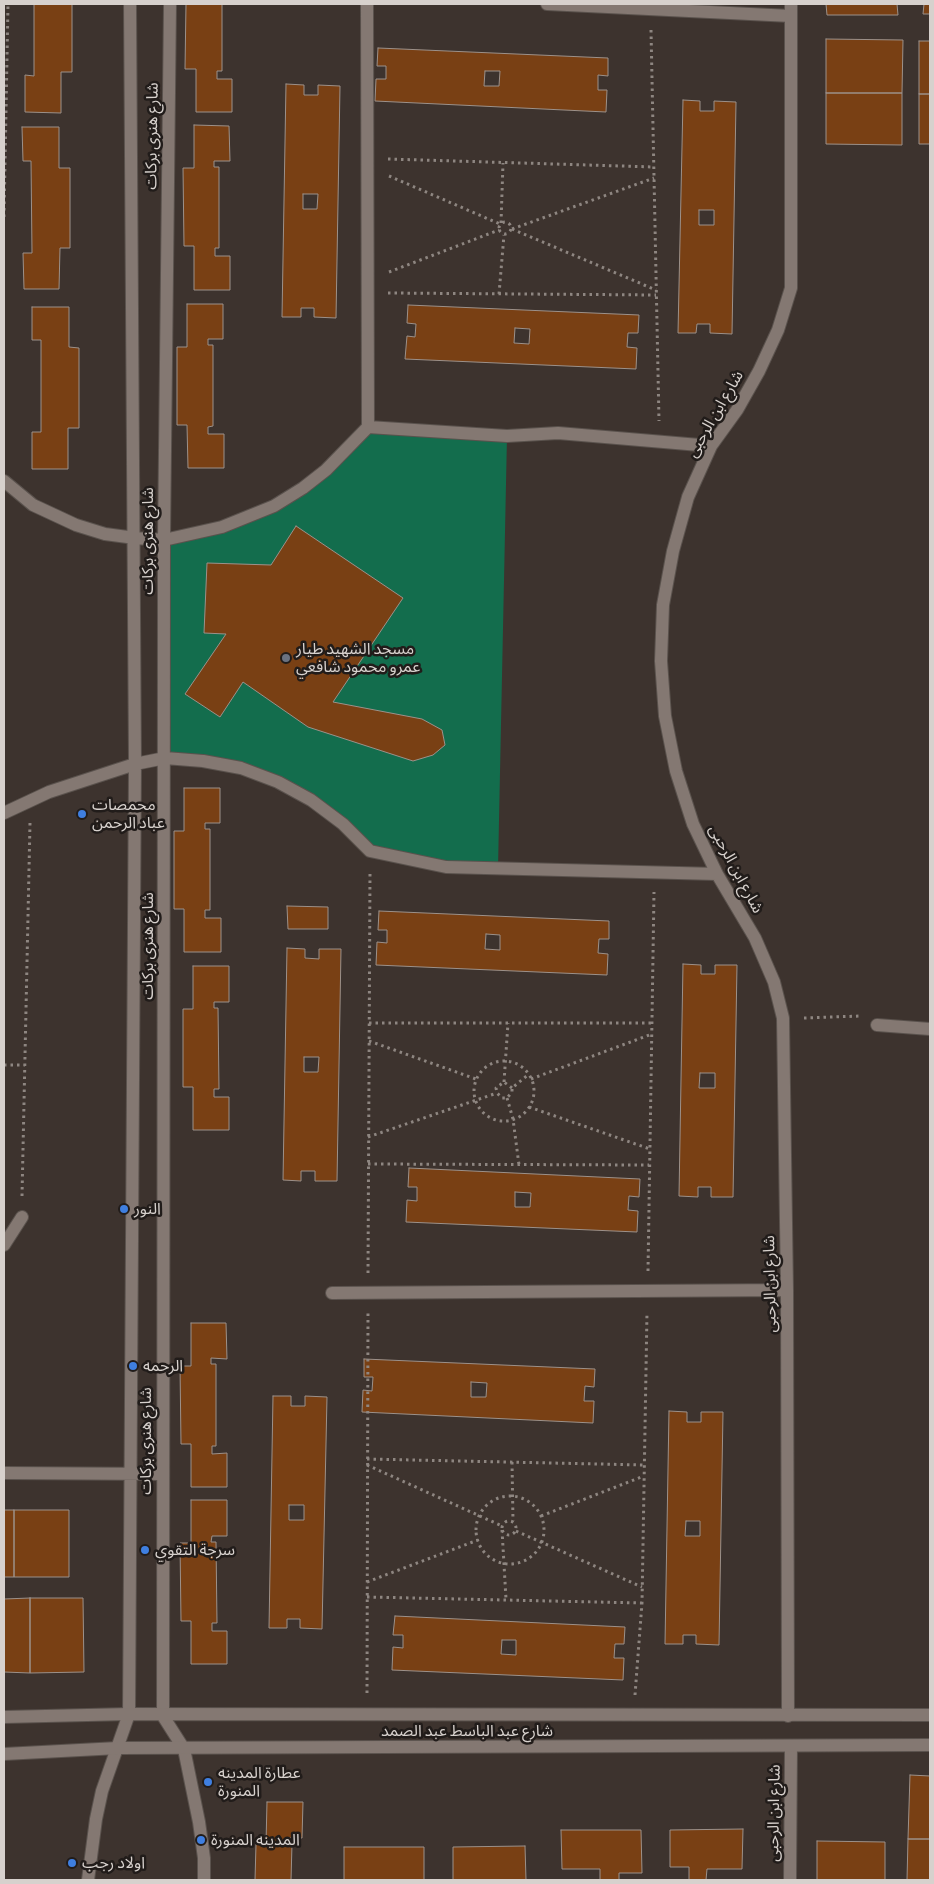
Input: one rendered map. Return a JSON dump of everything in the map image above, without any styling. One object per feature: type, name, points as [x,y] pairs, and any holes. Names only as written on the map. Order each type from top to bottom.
[{"type":"street","name":"شارع هنرى بركات","points":[[88,1880],[96,1819],[102,1791],[129,1714],[135,764],[130,4]]},
{"type":"street","name":"شارع هنرى بركات","points":[[162,1716],[164,540],[170,4]]},
{"type":"street","points":[[4,481],[33,505],[76,525],[105,534],[164,540],[222,527],[274,506],[303,488],[326,470],[368,428],[367,4]]},
{"type":"street","points":[[547,4],[651,9],[791,10]]},
{"type":"street","name":"شارع ابن الرحبى","points":[[788,1716],[787,1290],[783,1018],[774,982],[754,938],[717,874],[693,824],[676,771],[665,716],[661,661],[663,606],[673,551],[688,497],[711,446],[737,410],[759,371],[778,330],[791,288],[791,10]]},
{"type":"street","points":[[368,428],[507,436],[558,433],[711,446]]},
{"type":"street","points":[[4,813],[31,800],[90,777],[135,764],[165,758],[204,761],[241,768],[278,782],[311,800],[343,824],[370,851],[446,867],[717,874]]},
{"type":"street","points":[[877,1025],[930,1029]]},
{"type":"street","points":[[4,1245],[22,1217]]},
{"type":"street","points":[[332,1293],[787,1290]]},
{"type":"street","points":[[4,1473],[162,1474]]},
{"type":"street","name":"شارع عبد الباسط عبد الصمد","points":[[4,1717],[129,1714],[162,1716],[368,1714],[930,1715]]},
{"type":"street","points":[[162,1716],[184,1749],[201,1831],[204,1880]]},
{"type":"street","name":"شارع عبد الباسط عبد الصمد","points":[[4,1754],[118,1748],[930,1745]]},
{"type":"street","name":"شارع ابن الرحبى","points":[[790,1880],[791,1746]]},
{"type":"path","points":[[4,217],[8,4]]},
{"type":"path","points":[[651,9],[659,442]]},
{"type":"path","points":[[368,163],[503,163],[654,167]]},
{"type":"path","points":[[368,163],[500,224],[508,222],[512,229],[656,290]]},
{"type":"path","points":[[499,230],[503,163]]},
{"type":"path","points":[[504,235],[512,229],[654,178]]},
{"type":"path","points":[[368,287],[499,230]]},
{"type":"path","points":[[499,230],[504,235],[499,294]]},
{"type":"path","points":[[368,287],[499,294],[656,295]]},
{"type":"path","points":[[22,1217],[31,800]]},
{"type":"path","points":[[809,1017],[840,1016]]},
{"type":"path","points":[[369,1023],[652,1023]]},
{"type":"path","points":[[504,1082],[508,1023]]},
{"type":"path","points":[[532,1079],[652,1034]]},
{"type":"path","points":[[369,1041],[476,1079]]},
{"type":"path","points":[[504,1060],[518,1064],[529,1074],[532,1079],[533,1098],[530,1107],[514,1119],[498,1120],[484,1114],[475,1100],[476,1079],[487,1065],[504,1060]]},
{"type":"path","points":[[4,1065],[25,1065]]},
{"type":"path","points":[[507,1098],[512,1092],[512,1088],[529,1074]]},
{"type":"path","points":[[504,1082],[512,1088]]},
{"type":"path","points":[[504,1082],[496,1088],[497,1093],[502,1098],[507,1098]]},
{"type":"path","points":[[368,1137],[497,1093]]},
{"type":"path","points":[[507,1098],[514,1119],[519,1165]]},
{"type":"path","points":[[530,1107],[650,1149]]},
{"type":"path","points":[[368,1164],[650,1165]]},
{"type":"path","points":[[367,1459],[644,1465]]},
{"type":"path","points":[[512,1462],[513,1521],[517,1527],[516,1531]]},
{"type":"path","points":[[367,1465],[480,1516],[502,1528],[509,1535],[516,1531]]},
{"type":"path","points":[[541,1516],[644,1476]]},
{"type":"path","points":[[513,1496],[530,1502],[541,1516],[544,1529],[542,1542],[530,1557],[522,1561],[504,1563],[488,1555],[478,1540],[477,1524],[480,1516],[493,1500],[513,1496]]},
{"type":"path","points":[[506,1600],[502,1528],[506,1521],[513,1521]]},
{"type":"path","points":[[516,1531],[642,1587]]},
{"type":"path","points":[[367,1582],[478,1540]]},
{"type":"path","points":[[367,1597],[642,1603]]},
{"type":"green space","points":[[368,427],[507,436],[498,869],[370,851],[278,782],[165,758],[164,540],[274,506]]},
{"type":"building","points":[[34,4],[72,4],[72,72],[61,72],[61,113],[25,112],[25,75],[34,76]]},
{"type":"building","points":[[186,4],[222,4],[222,71],[217,71],[217,79],[232,79],[232,112],[196,112],[196,69],[185,69]]},
{"type":"building","points":[[826,4],[897,4],[898,15],[827,15]]},
{"type":"building","points":[[924,4],[930,4],[930,14],[923,14]]},
{"type":"building","points":[[826,39],[903,40],[902,93],[826,93]]},
{"type":"building","points":[[919,41],[930,41],[930,94],[919,94]]},
{"type":"building","points":[[378,48],[608,58],[608,76],[598,75],[598,90],[607,90],[606,112],[375,101],[376,79],[386,79],[386,66],[377,66]],"holes":[[[485,71],[500,71],[499,86],[484,86]]]},
{"type":"building","points":[[286,84],[304,85],[304,95],[318,95],[318,85],[340,86],[336,318],[314,317],[314,308],[301,308],[301,317],[282,317]],"holes":[[[303,194],[318,194],[317,209],[303,209]]]},
{"type":"building","points":[[826,93],[902,93],[902,145],[826,144]]},
{"type":"building","points":[[919,94],[930,94],[930,144],[919,144]]},
{"type":"building","points":[[683,100],[700,101],[700,111],[714,111],[714,101],[736,102],[732,334],[710,333],[710,324],[697,324],[696,333],[678,333]],"holes":[[[699,210],[714,210],[714,225],[699,225]]]},
{"type":"building","points":[[194,125],[229,126],[230,161],[214,161],[214,167],[219,167],[219,248],[215,248],[215,256],[230,256],[230,290],[194,290],[194,246],[184,246],[183,168],[194,168]]},
{"type":"building","points":[[22,127],[59,127],[59,168],[70,168],[70,248],[60,248],[59,289],[24,289],[23,253],[32,253],[31,161],[23,161]]},
{"type":"building","points":[[187,304],[223,304],[223,339],[208,339],[208,345],[213,345],[213,426],[208,427],[208,434],[224,434],[224,468],[188,468],[187,425],[177,425],[177,347],[187,347]]},
{"type":"building","points":[[408,305],[639,315],[638,333],[628,333],[627,347],[637,348],[636,369],[405,359],[407,336],[415,337],[416,324],[407,323]],"holes":[[[515,328],[530,329],[529,344],[514,343]]]},
{"type":"building","points":[[32,307],[69,307],[69,347],[79,348],[79,428],[68,428],[68,469],[32,469],[32,432],[41,432],[41,340],[32,340]]},
{"type":"building","name":"مسجد الشهيد طيار عمرو محمود شافعي","points":[[296,526],[403,598],[333,702],[422,719],[442,730],[445,745],[433,755],[413,761],[308,727],[243,682],[220,717],[185,694],[226,634],[204,633],[207,563],[271,565]]},
{"type":"building","points":[[184,788],[220,788],[220,823],[205,823],[205,829],[210,829],[210,910],[205,910],[205,918],[221,918],[221,952],[184,952],[184,909],[174,909],[174,831],[184,831]]},
{"type":"building","points":[[287,906],[328,907],[328,929],[288,929]]},
{"type":"building","points":[[379,911],[609,921],[609,939],[599,939],[598,953],[608,954],[607,975],[376,965],[377,942],[387,943],[387,930],[378,930]],"holes":[[[486,934],[500,935],[500,950],[485,949]]]},
{"type":"building","points":[[287,948],[305,949],[305,958],[319,959],[319,949],[341,949],[337,1181],[315,1181],[315,1171],[301,1171],[301,1181],[283,1180]],"holes":[[[304,1057],[319,1057],[318,1072],[304,1072]]]},
{"type":"building","points":[[683,964],[701,965],[701,974],[715,974],[715,965],[737,965],[733,1197],[711,1197],[711,1187],[698,1187],[698,1197],[679,1196]],"holes":[[[700,1073],[715,1073],[715,1088],[699,1088]]]},
{"type":"building","points":[[193,966],[229,966],[229,1002],[214,1002],[214,1008],[218,1008],[219,1089],[214,1089],[214,1097],[229,1097],[229,1130],[193,1130],[193,1087],[183,1087],[183,1009],[193,1009]]},
{"type":"building","points":[[409,1168],[640,1179],[639,1197],[629,1196],[628,1210],[638,1211],[637,1232],[406,1222],[407,1200],[417,1201],[417,1187],[408,1187]],"holes":[[[515,1192],[531,1193],[530,1207],[515,1207]]]},
{"type":"building","points":[[191,1323],[226,1323],[227,1359],[211,1358],[211,1364],[216,1364],[216,1446],[212,1446],[212,1454],[227,1453],[227,1487],[191,1487],[191,1444],[181,1444],[180,1366],[191,1366]]},
{"type":"building","points":[[364,1359],[595,1369],[594,1387],[585,1386],[584,1401],[594,1401],[593,1423],[362,1412],[363,1390],[372,1391],[373,1377],[364,1377]],"holes":[[[471,1382],[487,1383],[486,1397],[471,1397]]]},
{"type":"building","points":[[273,1396],[291,1396],[291,1406],[305,1406],[305,1396],[327,1397],[322,1629],[300,1628],[300,1619],[287,1619],[287,1628],[269,1628]],"holes":[[[289,1505],[304,1505],[304,1520],[289,1520]]]},
{"type":"building","points":[[669,1411],[687,1412],[687,1422],[701,1422],[701,1412],[723,1412],[719,1645],[696,1644],[696,1635],[683,1635],[683,1644],[665,1644]],"holes":[[[686,1521],[700,1521],[700,1536],[685,1536]]]},
{"type":"building","points":[[191,1500],[227,1500],[227,1536],[212,1536],[211,1542],[216,1542],[217,1623],[212,1623],[212,1631],[227,1631],[227,1664],[191,1664],[191,1621],[181,1621],[180,1543],[191,1543]]},
{"type":"building","points":[[4,1510],[14,1510],[14,1577],[4,1577]]},
{"type":"building","points":[[14,1510],[69,1510],[69,1577],[14,1577]]},
{"type":"building","points":[[30,1598],[83,1598],[84,1672],[30,1673]]},
{"type":"building","points":[[30,1598],[30,1673],[4,1672],[4,1599]]},
{"type":"building","points":[[395,1616],[625,1627],[624,1644],[615,1644],[614,1658],[624,1658],[623,1680],[392,1670],[393,1647],[403,1648],[403,1635],[393,1635]],"holes":[[[502,1640],[516,1640],[516,1655],[501,1654]]]},
{"type":"building","points":[[910,1775],[930,1776],[930,1839],[908,1839]]},
{"type":"building","points":[[267,1802],[303,1802],[302,1838],[287,1838],[287,1844],[292,1844],[291,1880],[255,1880],[256,1844],[266,1844]]},
{"type":"building","points":[[743,1829],[742,1869],[707,1869],[706,1880],[689,1880],[689,1867],[670,1867],[670,1830]]},
{"type":"building","points":[[561,1830],[641,1830],[642,1873],[619,1873],[619,1880],[600,1880],[600,1869],[562,1869]]},
{"type":"building","points":[[908,1839],[930,1839],[930,1880],[907,1880]]},
{"type":"building","points":[[817,1841],[885,1842],[885,1880],[817,1880]]},
{"type":"building","points":[[525,1846],[526,1880],[453,1880],[453,1847]]},
{"type":"building","points":[[344,1847],[424,1847],[424,1880],[344,1880]]},
{"type":"place","name":"مسجد الشهيد طيار عمرو محمود شافعي","points":[[286,658]]},
{"type":"place","name":"محمصات عباد الرحمن","points":[[82,814]]},
{"type":"place","name":"النور","points":[[124,1209]]},
{"type":"place","name":"الرحمه","points":[[133,1366]]},
{"type":"place","name":"سرجة التقوي","points":[[145,1550]]},
{"type":"place","name":"عطارة المدينه المنورة","points":[[208,1782]]},
{"type":"place","name":"المدينه المنورة","points":[[201,1840]]},
{"type":"place","name":"اولاد رجب","points":[[72,1863]]}]
